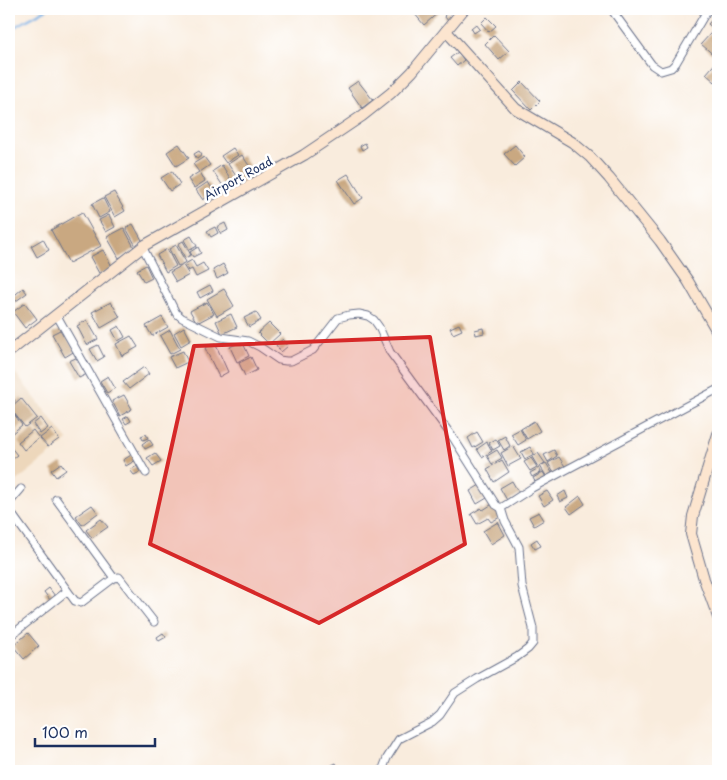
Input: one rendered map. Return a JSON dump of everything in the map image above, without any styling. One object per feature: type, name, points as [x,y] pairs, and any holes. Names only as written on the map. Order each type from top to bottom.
[{"type":"street","name":"Airport Road","points":[[9,352],[142,248],[304,155],[349,125],[391,93],[412,72],[464,9]]},
{"type":"street","points":[[612,9],[652,65],[661,71],[671,68],[676,63],[708,9]]},
{"type":"street","points":[[446,31],[516,109],[572,142],[590,157],[609,178],[660,241],[688,281],[718,333]]},
{"type":"street","points":[[142,248],[176,313],[182,318],[221,337],[248,342],[282,361],[291,361],[313,350],[335,321],[343,316],[359,314],[374,320],[380,327],[390,352],[454,439],[496,505],[501,508],[505,521],[520,547],[522,586],[532,628],[533,643],[517,657],[455,693],[440,715],[432,722],[399,739],[387,758],[382,771]]},
{"type":"street","points":[[56,314],[146,473]]},
{"type":"street","points":[[501,508],[532,488],[718,389]]},
{"type":"street","points":[[718,434],[693,516],[691,534],[704,579],[718,617]]},
{"type":"street","points":[[9,503],[21,489]]},
{"type":"street","points":[[56,499],[114,578]]},
{"type":"street","points":[[9,510],[11,520],[75,601],[81,602],[118,577],[122,579],[154,622]]},
{"type":"street","points":[[9,637],[67,591]]},
{"type":"highlighted area","points":[[430,337],[465,544],[319,623],[150,544],[194,346]]},
{"type":"shaded area","points":[[9,365],[68,440],[9,487]]},
{"type":"building","points":[[419,9],[438,9],[440,11],[424,25],[414,13]]},
{"type":"building","points":[[448,12],[455,19],[450,23],[444,16]]},
{"type":"building","points":[[717,14],[718,26],[715,30],[708,24]]},
{"type":"building","points":[[487,17],[496,26],[489,32],[481,23]]},
{"type":"building","points":[[476,24],[480,29],[474,33],[471,28]]},
{"type":"building","points":[[711,33],[718,39],[718,54],[716,57],[701,44]]},
{"type":"building","points":[[494,35],[509,51],[499,60],[485,44]]},
{"type":"building","points":[[458,52],[464,60],[457,66],[450,58]]},
{"type":"building","points":[[718,60],[718,79],[715,82],[706,74]]},
{"type":"building","points":[[358,81],[373,100],[362,108],[348,88]]},
{"type":"building","points":[[522,82],[540,101],[531,110],[513,91]]},
{"type":"building","points":[[365,143],[367,147],[362,150],[360,146]]},
{"type":"building","points":[[179,144],[189,158],[176,166],[167,152]]},
{"type":"building","points":[[515,145],[525,157],[515,166],[504,154]]},
{"type":"building","points":[[233,148],[238,155],[226,163],[221,156]]},
{"type":"building","points":[[199,151],[202,155],[197,159],[194,154]]},
{"type":"building","points":[[242,155],[256,176],[242,185],[228,164]]},
{"type":"building","points":[[204,157],[210,165],[200,172],[205,181],[194,188],[188,179],[199,172],[193,164]]},
{"type":"building","points":[[222,165],[231,180],[223,186],[213,171]]},
{"type":"building","points":[[172,171],[180,184],[170,191],[161,178]]},
{"type":"building","points":[[348,174],[363,198],[354,204],[338,180]]},
{"type":"building","points":[[208,182],[214,192],[203,200],[196,190]]},
{"type":"building","points":[[229,186],[232,190],[228,194],[225,189]]},
{"type":"building","points":[[222,190],[225,194],[220,198],[217,194]]},
{"type":"building","points":[[114,192],[125,211],[115,217],[104,197]]},
{"type":"building","points":[[103,198],[110,212],[99,218],[92,204]]},
{"type":"building","points":[[82,212],[101,246],[69,263],[51,230]]},
{"type":"building","points":[[109,215],[115,227],[106,232],[99,220]]},
{"type":"building","points":[[225,223],[228,230],[221,234],[217,227]]},
{"type":"building","points":[[133,224],[143,242],[136,246],[126,228]]},
{"type":"building","points":[[215,227],[218,233],[211,237],[207,231]]},
{"type":"building","points":[[124,228],[135,249],[119,258],[107,237]]},
{"type":"building","points":[[191,236],[197,246],[190,250],[184,240]]},
{"type":"building","points":[[43,239],[49,250],[37,257],[31,246]]},
{"type":"building","points":[[183,241],[191,255],[185,258],[178,244]]},
{"type":"building","points":[[176,245],[186,262],[178,266],[169,249]]},
{"type":"building","points":[[198,247],[201,253],[193,257],[190,252]]},
{"type":"building","points":[[167,249],[176,266],[166,272],[157,255]]},
{"type":"building","points":[[103,250],[113,268],[100,275],[90,257]]},
{"type":"building","points":[[192,260],[196,267],[203,263],[208,271],[196,277],[192,269],[188,271],[185,264]]},
{"type":"building","points":[[223,264],[228,273],[217,279],[213,270]]},
{"type":"building","points":[[146,265],[152,278],[144,282],[137,270]]},
{"type":"building","points":[[183,265],[189,275],[176,282],[170,272]]},
{"type":"building","points":[[210,285],[213,291],[200,298],[197,292]]},
{"type":"building","points":[[23,288],[27,293],[12,304],[9,300]]},
{"type":"building","points":[[224,289],[234,306],[217,316],[207,299]]},
{"type":"building","points":[[111,302],[120,317],[101,328],[92,312]]},
{"type":"building","points":[[207,302],[214,314],[197,323],[190,311]]},
{"type":"building","points":[[25,303],[37,319],[25,328],[13,312]]},
{"type":"building","points":[[256,312],[261,320],[249,327],[244,318]]},
{"type":"building","points":[[231,314],[237,327],[222,334],[216,321]]},
{"type":"building","points":[[162,317],[168,327],[152,336],[146,326]]},
{"type":"building","points":[[87,320],[98,339],[87,345],[77,326]]},
{"type":"building","points":[[269,323],[280,334],[269,344],[258,333]]},
{"type":"building","points":[[459,324],[462,330],[453,334],[450,328]]},
{"type":"building","points":[[119,326],[125,337],[118,341],[112,330]]},
{"type":"building","points":[[184,327],[191,340],[181,346],[174,333]]},
{"type":"building","points":[[483,328],[484,333],[476,335],[475,330]]},
{"type":"building","points":[[62,329],[75,351],[65,357],[52,334]]},
{"type":"building","points":[[170,330],[180,349],[170,354],[160,336]]},
{"type":"building","points":[[131,336],[138,347],[122,356],[116,344]]},
{"type":"building","points":[[283,339],[288,346],[281,352],[276,345]]},
{"type":"building","points":[[242,341],[249,356],[237,362],[230,347]]},
{"type":"building","points":[[215,343],[228,372],[219,377],[205,348]]},
{"type":"building","points":[[98,345],[104,357],[97,361],[90,349]]},
{"type":"building","points":[[183,351],[188,362],[175,368],[169,357]]},
{"type":"building","points":[[78,357],[87,374],[79,378],[69,361]]},
{"type":"building","points":[[251,357],[257,370],[245,376],[239,363]]},
{"type":"building","points":[[144,367],[149,374],[129,389],[123,382]]},
{"type":"building","points":[[108,376],[115,388],[107,393],[100,381]]},
{"type":"building","points":[[9,392],[15,401],[9,406]]},
{"type":"building","points":[[124,395],[132,409],[120,416],[112,401]]},
{"type":"building","points":[[21,398],[37,418],[25,427],[10,408]]},
{"type":"building","points":[[9,407],[22,425],[10,435],[9,433]]},
{"type":"building","points":[[128,416],[131,421],[126,424],[123,419]]},
{"type":"building","points":[[41,418],[48,428],[40,434],[33,424]]},
{"type":"building","points":[[534,421],[540,431],[527,439],[521,429]]},
{"type":"building","points":[[52,429],[59,439],[48,447],[40,438]]},
{"type":"building","points":[[520,429],[526,440],[518,445],[511,434]]},
{"type":"building","points":[[33,430],[39,438],[24,450],[18,442]]},
{"type":"building","points":[[477,432],[483,442],[473,448],[468,438]]},
{"type":"building","points":[[146,434],[148,438],[143,440],[141,436]]},
{"type":"building","points":[[505,436],[510,446],[504,450],[498,440]]},
{"type":"building","points":[[149,439],[153,445],[145,449],[142,444]]},
{"type":"building","points":[[496,439],[500,446],[493,450],[489,443]]},
{"type":"building","points":[[487,442],[492,451],[482,457],[477,449]]},
{"type":"building","points":[[9,445],[17,455],[9,461]]},
{"type":"building","points":[[513,446],[521,459],[508,466],[501,453]]},
{"type":"building","points":[[530,447],[534,454],[525,459],[521,452]]},
{"type":"building","points":[[497,450],[502,458],[492,464],[487,456]]},
{"type":"building","points":[[554,450],[557,456],[548,462],[544,455]]},
{"type":"building","points":[[155,453],[161,461],[153,466],[147,458]]},
{"type":"building","points":[[538,453],[545,463],[538,467],[532,457]]},
{"type":"building","points":[[133,454],[136,460],[126,466],[123,460]]},
{"type":"building","points":[[559,457],[566,468],[555,475],[548,463]]},
{"type":"building","points":[[531,458],[537,467],[530,471],[524,462]]},
{"type":"building","points":[[502,460],[509,472],[494,482],[487,469]]},
{"type":"building","points":[[61,463],[66,470],[56,477],[51,470]]},
{"type":"building","points":[[546,463],[554,476],[548,479],[540,466]]},
{"type":"building","points":[[137,466],[140,472],[134,475],[130,470]]},
{"type":"building","points":[[539,468],[541,472],[532,477],[530,473]]},
{"type":"building","points":[[543,472],[547,479],[537,485],[533,478]]},
{"type":"building","points":[[512,481],[520,495],[508,502],[500,488]]},
{"type":"building","points":[[480,485],[487,498],[477,504],[470,491]]},
{"type":"building","points":[[547,491],[553,500],[544,506],[538,496]]},
{"type":"building","points":[[565,491],[568,498],[560,502],[557,496]]},
{"type":"building","points":[[580,496],[585,504],[571,514],[566,507]]},
{"type":"building","points":[[494,503],[502,516],[491,522],[488,518],[477,524],[471,514],[481,508],[483,510]]},
{"type":"building","points":[[92,505],[98,513],[82,525],[76,516]]},
{"type":"building","points":[[539,512],[544,520],[534,526],[529,517]]},
{"type":"building","points":[[101,519],[108,527],[92,538],[86,530]]},
{"type":"building","points":[[498,522],[505,535],[491,544],[483,531]]},
{"type":"building","points":[[537,539],[541,546],[535,549],[531,543]]},
{"type":"building","points":[[49,588],[55,596],[50,600],[44,592]]},
{"type":"building","points":[[28,633],[39,646],[24,659],[13,646]]},
{"type":"building","points":[[163,633],[166,637],[159,641],[157,637]]},
{"type":"building","points":[[336,763],[339,771],[330,771],[328,767]]},
{"type":"waterway","points":[[9,30],[47,9]]}]
